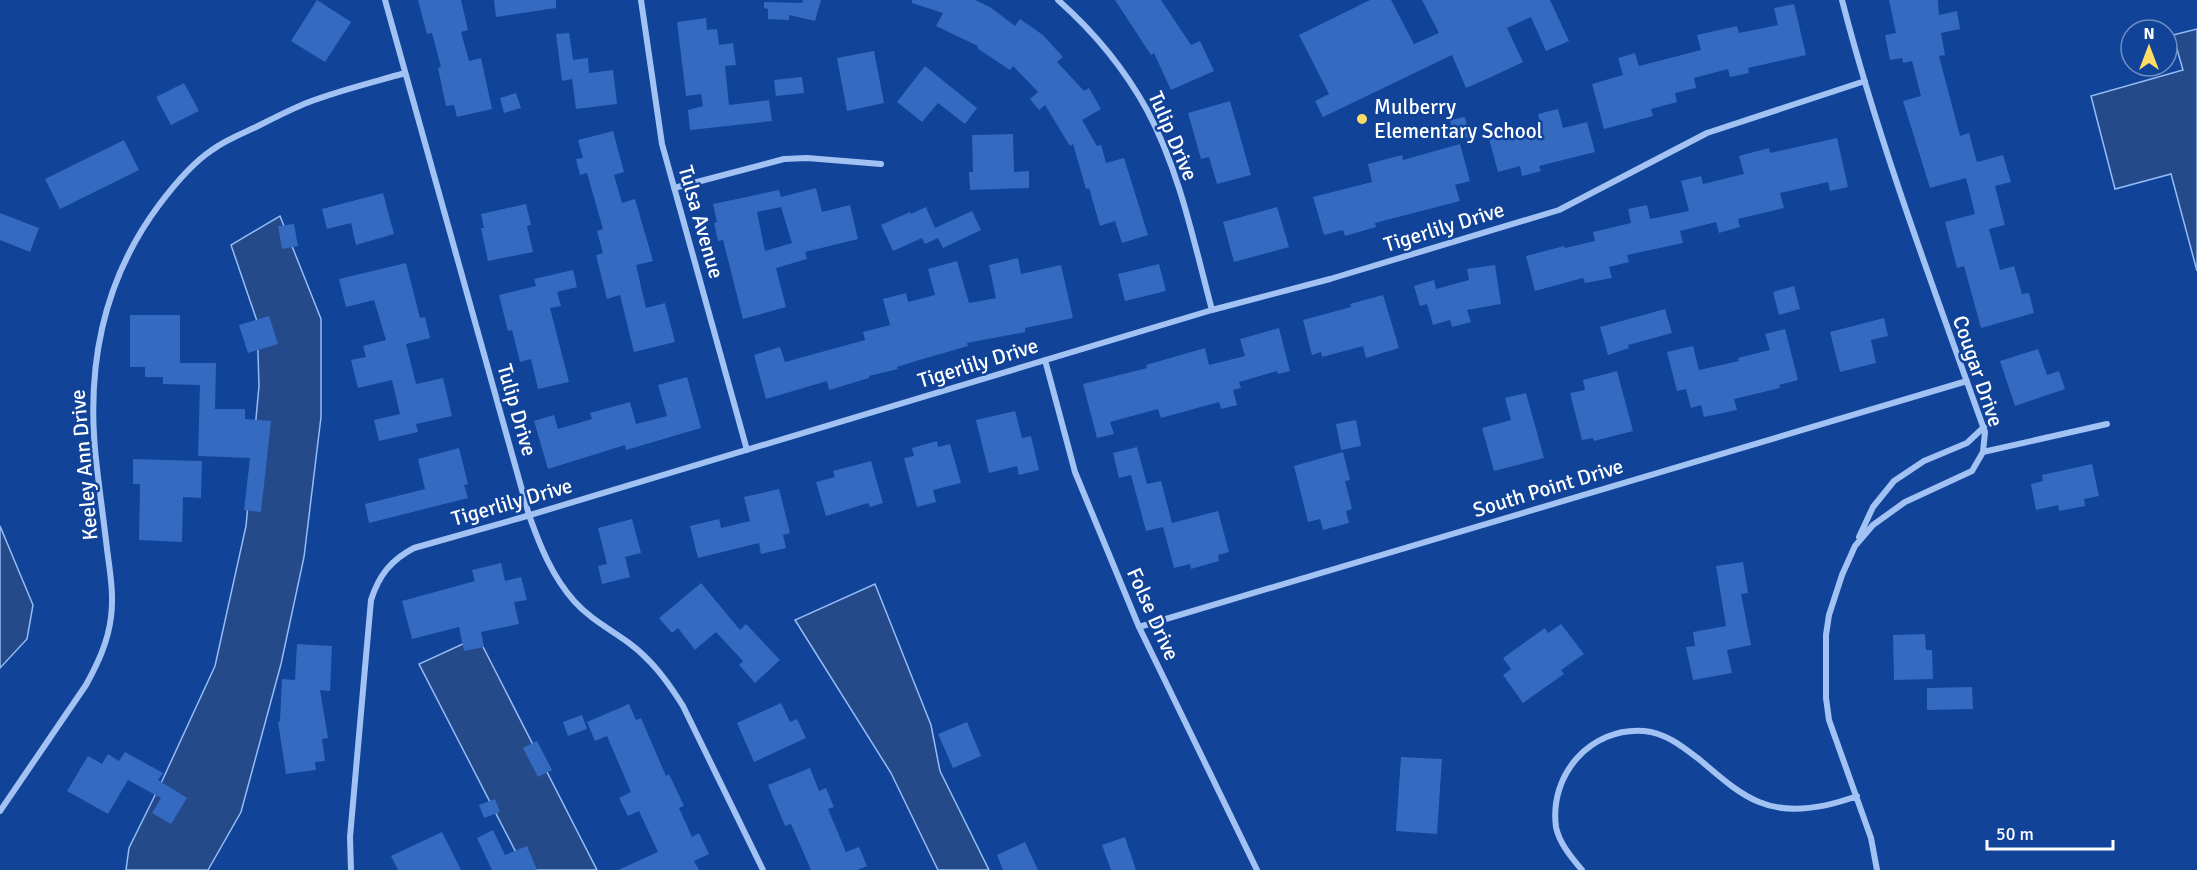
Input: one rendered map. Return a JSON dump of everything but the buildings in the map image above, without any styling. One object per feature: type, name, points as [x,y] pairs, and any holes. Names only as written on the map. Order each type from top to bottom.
[{"type":"street","name":"Tulip Drive","points":[[385,0],[530,515],[546,560],[574,601],[595,621],[628,642],[649,660],[667,681],[683,706],[763,870]]},
{"type":"street","name":"Tulsa Avenue","points":[[641,0],[662,144],[747,450]]},
{"type":"street","name":"Tulip Drive","points":[[1058,0],[1102,44],[1126,76],[1147,110],[1164,146],[1177,184],[1212,310]]},
{"type":"street","name":"Cougar Drive","points":[[1842,0],[1917,245],[1985,432],[1983,452],[1971,471],[1905,502],[1873,525],[1855,546],[1842,575],[1829,615],[1826,635],[1826,698],[1829,720],[1871,838],[1877,870]]},
{"type":"street","name":"Keeley Ann Drive","points":[[0,811],[86,685],[98,664],[106,641],[111,617],[112,593],[94,450],[92,385],[96,350],[104,315],[130,249],[170,190],[194,164],[212,150],[307,103],[405,73]]},
{"type":"street","name":"Tigerlily Drive","points":[[351,870],[350,837],[371,600],[386,568],[399,556],[414,548],[1212,310],[1330,279],[1559,210],[1707,133],[1865,81]]},
{"type":"street","points":[[674,188],[784,159],[807,158],[881,164]]},
{"type":"street","name":"Folse Drive","points":[[1045,360],[1076,472],[1139,627],[1257,870]]},
{"type":"street","name":"South Point Drive","points":[[1139,627],[1967,381]]},
{"type":"street","points":[[1983,452],[2107,424]]},
{"type":"street","points":[[1855,546],[1874,507],[1894,481],[1924,461],[1967,443],[1983,428]]},
{"type":"street","points":[[1581,870],[1559,837],[1556,826],[1557,796],[1562,777],[1593,744],[1620,732],[1650,732],[1680,744],[1729,784],[1759,802],[1787,808],[1829,806],[1857,796]]},
{"type":"water","points":[[2197,29],[2197,271],[2171,174],[2115,189],[2091,96],[2155,78],[2179,78],[2179,71],[2183,70],[2179,56],[2179,34]]},
{"type":"water","points":[[280,216],[321,319],[321,417],[304,557],[281,664],[241,812],[208,870],[126,870],[129,848],[215,666],[246,526],[259,386],[257,321],[231,245]]},
{"type":"water","points":[[0,526],[33,605],[27,639],[0,668]]},
{"type":"water","points":[[875,584],[931,725],[940,771],[989,870],[938,870],[891,773],[795,620]]},
{"type":"water","points":[[478,637],[597,870],[525,870],[419,664]]},
{"type":"place","name":"Mulberry Elementary School","points":[[1362,119]]}]
